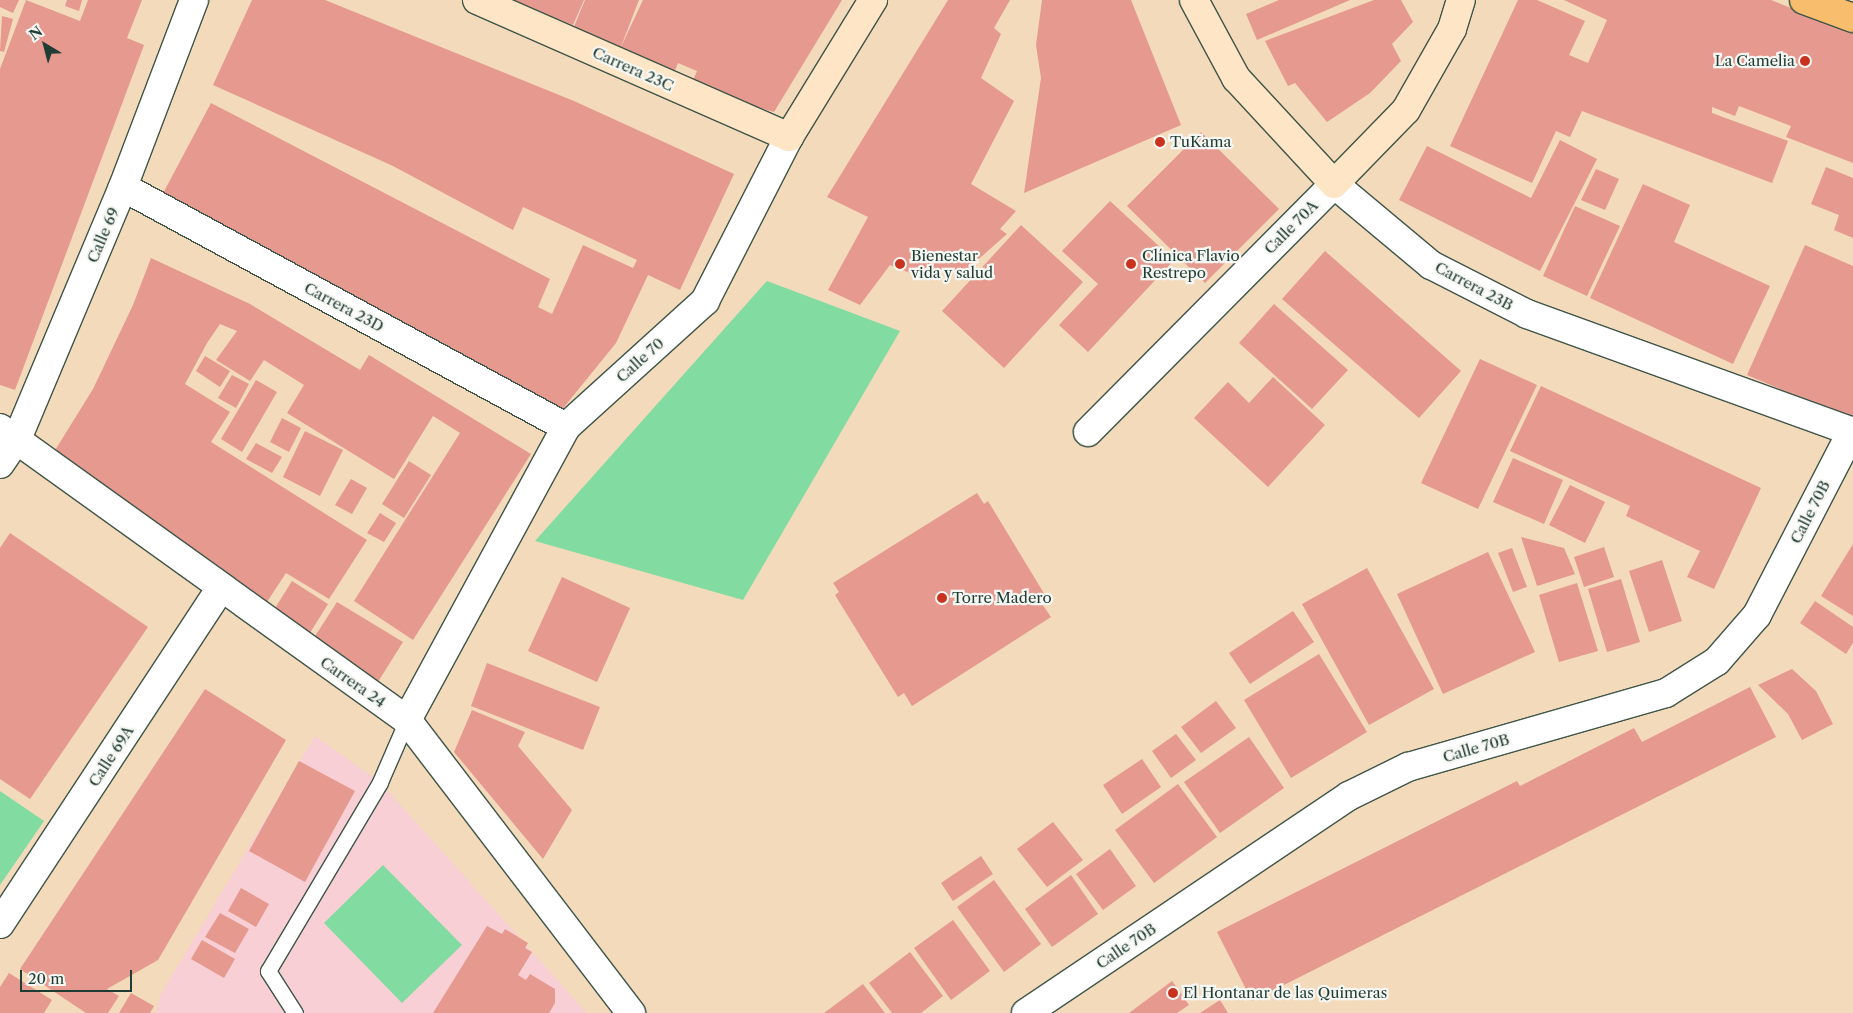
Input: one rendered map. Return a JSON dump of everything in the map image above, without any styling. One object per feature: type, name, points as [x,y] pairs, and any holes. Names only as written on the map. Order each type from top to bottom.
[{"type":"main road","points":[[1804,0],[1853,18]]},
{"type":"street","name":"Calle 69","points":[[0,464],[9,433],[123,187],[194,0]]},
{"type":"street","name":"Carrera 23C","points":[[477,0],[789,137]]},
{"type":"street","name":"Calle 70","points":[[407,720],[566,427],[705,301],[789,137],[873,0]]},
{"type":"street","name":"Carrera 23B","points":[[1194,0],[1236,78],[1334,184],[1432,264],[1527,314],[1852,431]]},
{"type":"street","name":"Calle 70A","points":[[1088,432],[1406,110],[1452,29],[1461,0]]},
{"type":"street","name":"Carrera 23D","points":[[123,187],[566,427]]},
{"type":"street","name":"Calle 70B","points":[[1026,1013],[1349,796],[1408,767],[1666,693],[1717,662],[1757,615],[1852,431]]},
{"type":"street","name":"Carrera 24","points":[[9,433],[221,588],[407,720],[631,1013]]},
{"type":"street","name":"Calle 69A","points":[[0,924],[221,588]]},
{"type":"lane","points":[[295,1013],[268,971],[380,782],[407,720]]},
{"type":"shaded area","points":[[315,736],[380,782],[587,1013],[156,1013],[161,994]]},
{"type":"green space","points":[[767,281],[900,331],[743,600],[535,541]]},
{"type":"green space","points":[[0,791],[44,821],[0,885]]},
{"type":"green space","points":[[383,865],[462,945],[402,1003],[324,923]]},
{"type":"building","points":[[0,0],[19,0],[13,13],[0,7]]},
{"type":"building","points":[[26,0],[80,21],[88,0],[142,0],[127,38],[144,45],[15,390],[0,385],[0,69]]},
{"type":"building","points":[[67,0],[82,0],[79,11],[65,6]]},
{"type":"building","points":[[252,0],[325,0],[574,101],[734,174],[680,290],[648,275],[616,343],[560,412],[160,199],[211,103],[550,279],[538,307],[552,314],[583,245],[633,268],[637,260],[523,207],[513,230],[393,166],[213,85]]},
{"type":"building","points":[[506,0],[584,0],[573,25],[545,14],[543,22]]},
{"type":"building","points":[[585,0],[639,0],[620,49],[643,0],[842,0],[774,112],[690,87],[697,71],[678,63],[672,78],[571,34]]},
{"type":"building","points":[[948,0],[1010,0],[994,28],[1001,34],[981,78],[1014,101],[971,184],[1016,211],[1000,229],[1007,234],[964,272],[916,267],[910,273],[890,265],[860,305],[828,290],[868,217],[827,197]]},
{"type":"building","points":[[1042,0],[1131,0],[1181,125],[1024,193],[1041,78],[1036,45]]},
{"type":"building","points":[[1279,0],[1350,0],[1257,40],[1246,14]]},
{"type":"building","points":[[1374,0],[1401,0],[1413,22],[1392,44],[1401,61],[1370,93],[1327,122],[1295,83],[1288,86],[1265,41]]},
{"type":"building","points":[[1518,0],[1537,0],[1585,21],[1569,55],[1588,63],[1607,20],[1564,0],[1771,0],[1853,33],[1853,163],[1786,137],[1791,126],[1739,106],[1735,116],[1712,107],[1712,113],[1788,141],[1772,183],[1582,111],[1570,137],[1556,131],[1532,183],[1450,146]]},
{"type":"building","points":[[2,16],[13,19],[4,52],[0,51]]},
{"type":"building","points":[[1201,132],[1279,209],[1205,283],[1127,206]]},
{"type":"building","points":[[1560,140],[1597,159],[1540,271],[1399,200],[1427,146],[1531,198]]},
{"type":"building","points":[[1826,167],[1853,178],[1853,238],[1834,230],[1839,215],[1811,204]]},
{"type":"building","points":[[1596,169],[1619,179],[1605,210],[1581,200]]},
{"type":"building","points":[[1643,184],[1690,205],[1674,242],[1770,286],[1733,364],[1590,298]]},
{"type":"building","points":[[1110,201],[1174,260],[1088,352],[1059,325],[1098,284],[1062,251]]},
{"type":"building","points":[[1575,206],[1620,226],[1587,296],[1543,276]]},
{"type":"building","points":[[1021,225],[1083,282],[1004,368],[942,311]]},
{"type":"building","points":[[1805,245],[1853,266],[1853,420],[1747,375]]},
{"type":"building","points":[[1325,251],[1461,371],[1419,418],[1282,299]]},
{"type":"building","points":[[151,258],[250,304],[360,370],[369,355],[531,454],[413,640],[354,601],[460,433],[433,416],[394,479],[287,413],[304,385],[264,360],[250,381],[216,360],[237,331],[220,324],[207,343],[185,384],[230,412],[211,442],[367,540],[329,599],[286,573],[267,602],[49,460],[93,389],[133,305]]},
{"type":"building","points":[[1274,304],[1348,370],[1312,409],[1239,343]]},
{"type":"building","points":[[205,356],[230,371],[220,387],[196,371]]},
{"type":"building","points":[[1480,359],[1537,385],[1478,509],[1421,483]]},
{"type":"building","points":[[232,375],[249,384],[236,408],[218,398]]},
{"type":"building","points":[[1273,377],[1325,425],[1268,487],[1194,418],[1228,382],[1249,403]]},
{"type":"building","points":[[256,380],[277,392],[242,452],[221,439]]},
{"type":"building","points":[[1541,386],[1761,488],[1714,589],[1687,577],[1700,551],[1626,516],[1630,506],[1510,451]]},
{"type":"building","points":[[282,418],[301,428],[289,452],[270,442]]},
{"type":"building","points":[[305,431],[343,450],[320,496],[283,477]]},
{"type":"building","points":[[256,443],[282,457],[272,473],[246,459]]},
{"type":"building","points":[[1513,458],[1563,480],[1544,524],[1493,502]]},
{"type":"building","points":[[409,461],[431,475],[404,518],[382,504]]},
{"type":"building","points":[[351,479],[367,488],[352,514],[335,505]]},
{"type":"building","points":[[1570,485],[1605,502],[1585,543],[1549,525]]},
{"type":"building","name":"Torre Madero","points":[[977,493],[984,504],[988,501],[1048,600],[1042,604],[1051,617],[912,706],[904,693],[898,697],[835,595],[839,592],[833,583]]},
{"type":"building","points":[[380,513],[396,523],[384,542],[367,533]]},
{"type":"building","points":[[10,533],[148,627],[30,799],[0,779],[0,548]]},
{"type":"building","points":[[1521,537],[1564,548],[1575,574],[1537,586]]},
{"type":"building","points":[[1853,544],[1853,616],[1821,596]]},
{"type":"building","points":[[1604,547],[1614,577],[1584,587],[1574,557]]},
{"type":"building","points":[[1512,548],[1527,587],[1513,592],[1498,553]]},
{"type":"building","points":[[1488,552],[1535,652],[1443,694],[1397,594]]},
{"type":"building","points":[[1662,560],[1682,621],[1649,632],[1629,571]]},
{"type":"building","points":[[1367,568],[1434,689],[1369,725],[1302,604]]},
{"type":"building","points":[[562,577],[630,608],[597,682],[528,651]]},
{"type":"building","points":[[1621,579],[1640,642],[1607,652],[1588,589]]},
{"type":"building","points":[[292,581],[328,604],[308,636],[272,613]]},
{"type":"building","points":[[1577,583],[1598,651],[1559,662],[1539,595]]},
{"type":"building","points":[[1815,601],[1853,627],[1853,643],[1846,654],[1800,623]]},
{"type":"building","points":[[337,602],[403,642],[376,685],[310,644]]},
{"type":"building","points":[[1293,611],[1314,642],[1250,684],[1229,653]]},
{"type":"building","points":[[1319,654],[1367,732],[1291,778],[1244,700]]},
{"type":"building","points":[[487,663],[600,707],[583,750],[471,706]]},
{"type":"building","points":[[1792,669],[1816,691],[1833,724],[1802,740],[1788,714],[1758,685]]},
{"type":"building","points":[[1750,687],[1776,737],[1252,1001],[1217,932],[1517,781],[1520,786],[1634,728],[1642,742]]},
{"type":"building","points":[[205,689],[286,740],[158,960],[107,989],[119,996],[108,1013],[86,1013],[20,969]]},
{"type":"building","points":[[1216,701],[1236,728],[1201,753],[1181,727]]},
{"type":"building","points":[[472,710],[525,732],[518,746],[572,810],[543,859],[454,752]]},
{"type":"building","points":[[1176,734],[1196,760],[1171,778],[1152,751]]},
{"type":"building","points":[[1249,737],[1284,788],[1220,833],[1184,782]]},
{"type":"building","points":[[1142,759],[1161,787],[1122,814],[1103,785]]},
{"type":"building","points":[[299,761],[355,791],[305,882],[249,851]]},
{"type":"building","points":[[1178,784],[1217,837],[1154,883],[1115,830]]},
{"type":"building","points":[[1053,822],[1083,860],[1047,887],[1017,849]]},
{"type":"building","points":[[1110,849],[1136,886],[1103,910],[1076,874]]},
{"type":"building","points":[[981,856],[993,874],[953,901],[941,883]]},
{"type":"building","points":[[1071,875],[1098,914],[1052,947],[1025,909]]},
{"type":"building","points":[[994,880],[1041,944],[1004,972],[957,907]]},
{"type":"building","points":[[241,888],[269,904],[256,927],[228,911]]},
{"type":"building","points":[[220,913],[249,929],[235,953],[205,937]]},
{"type":"building","points":[[953,920],[990,971],[951,1000],[914,948]]},
{"type":"building","points":[[487,926],[502,934],[505,929],[528,943],[525,948],[532,952],[518,975],[526,980],[530,974],[555,989],[555,1003],[549,1013],[433,1013]]},
{"type":"building","points":[[202,940],[235,959],[224,978],[191,959]]},
{"type":"building","points":[[910,952],[943,996],[921,1013],[892,1013],[869,983]]},
{"type":"building","points":[[9,973],[52,1000],[44,1013],[0,1013],[0,987]]},
{"type":"building","points":[[1172,981],[1189,1005],[1177,1013],[1129,1013]]},
{"type":"building","points":[[863,984],[885,1013],[824,1013]]},
{"type":"building","points":[[131,993],[154,1006],[150,1013],[119,1013]]},
{"type":"building","points":[[1220,1000],[1228,1013],[1200,1013]]},
{"type":"place","name":"La Camelia","points":[[1805,61]]},
{"type":"place","name":"TuKama","points":[[1160,142]]},
{"type":"place","name":"Bienestar vida y salud","points":[[900,264]]},
{"type":"place","name":"Clínica Flavio Restrepo","points":[[1131,264]]},
{"type":"place","name":"Torre Madero","points":[[942,598]]},
{"type":"place","name":"El Hontanar de las Quimeras","points":[[1173,993]]}]
